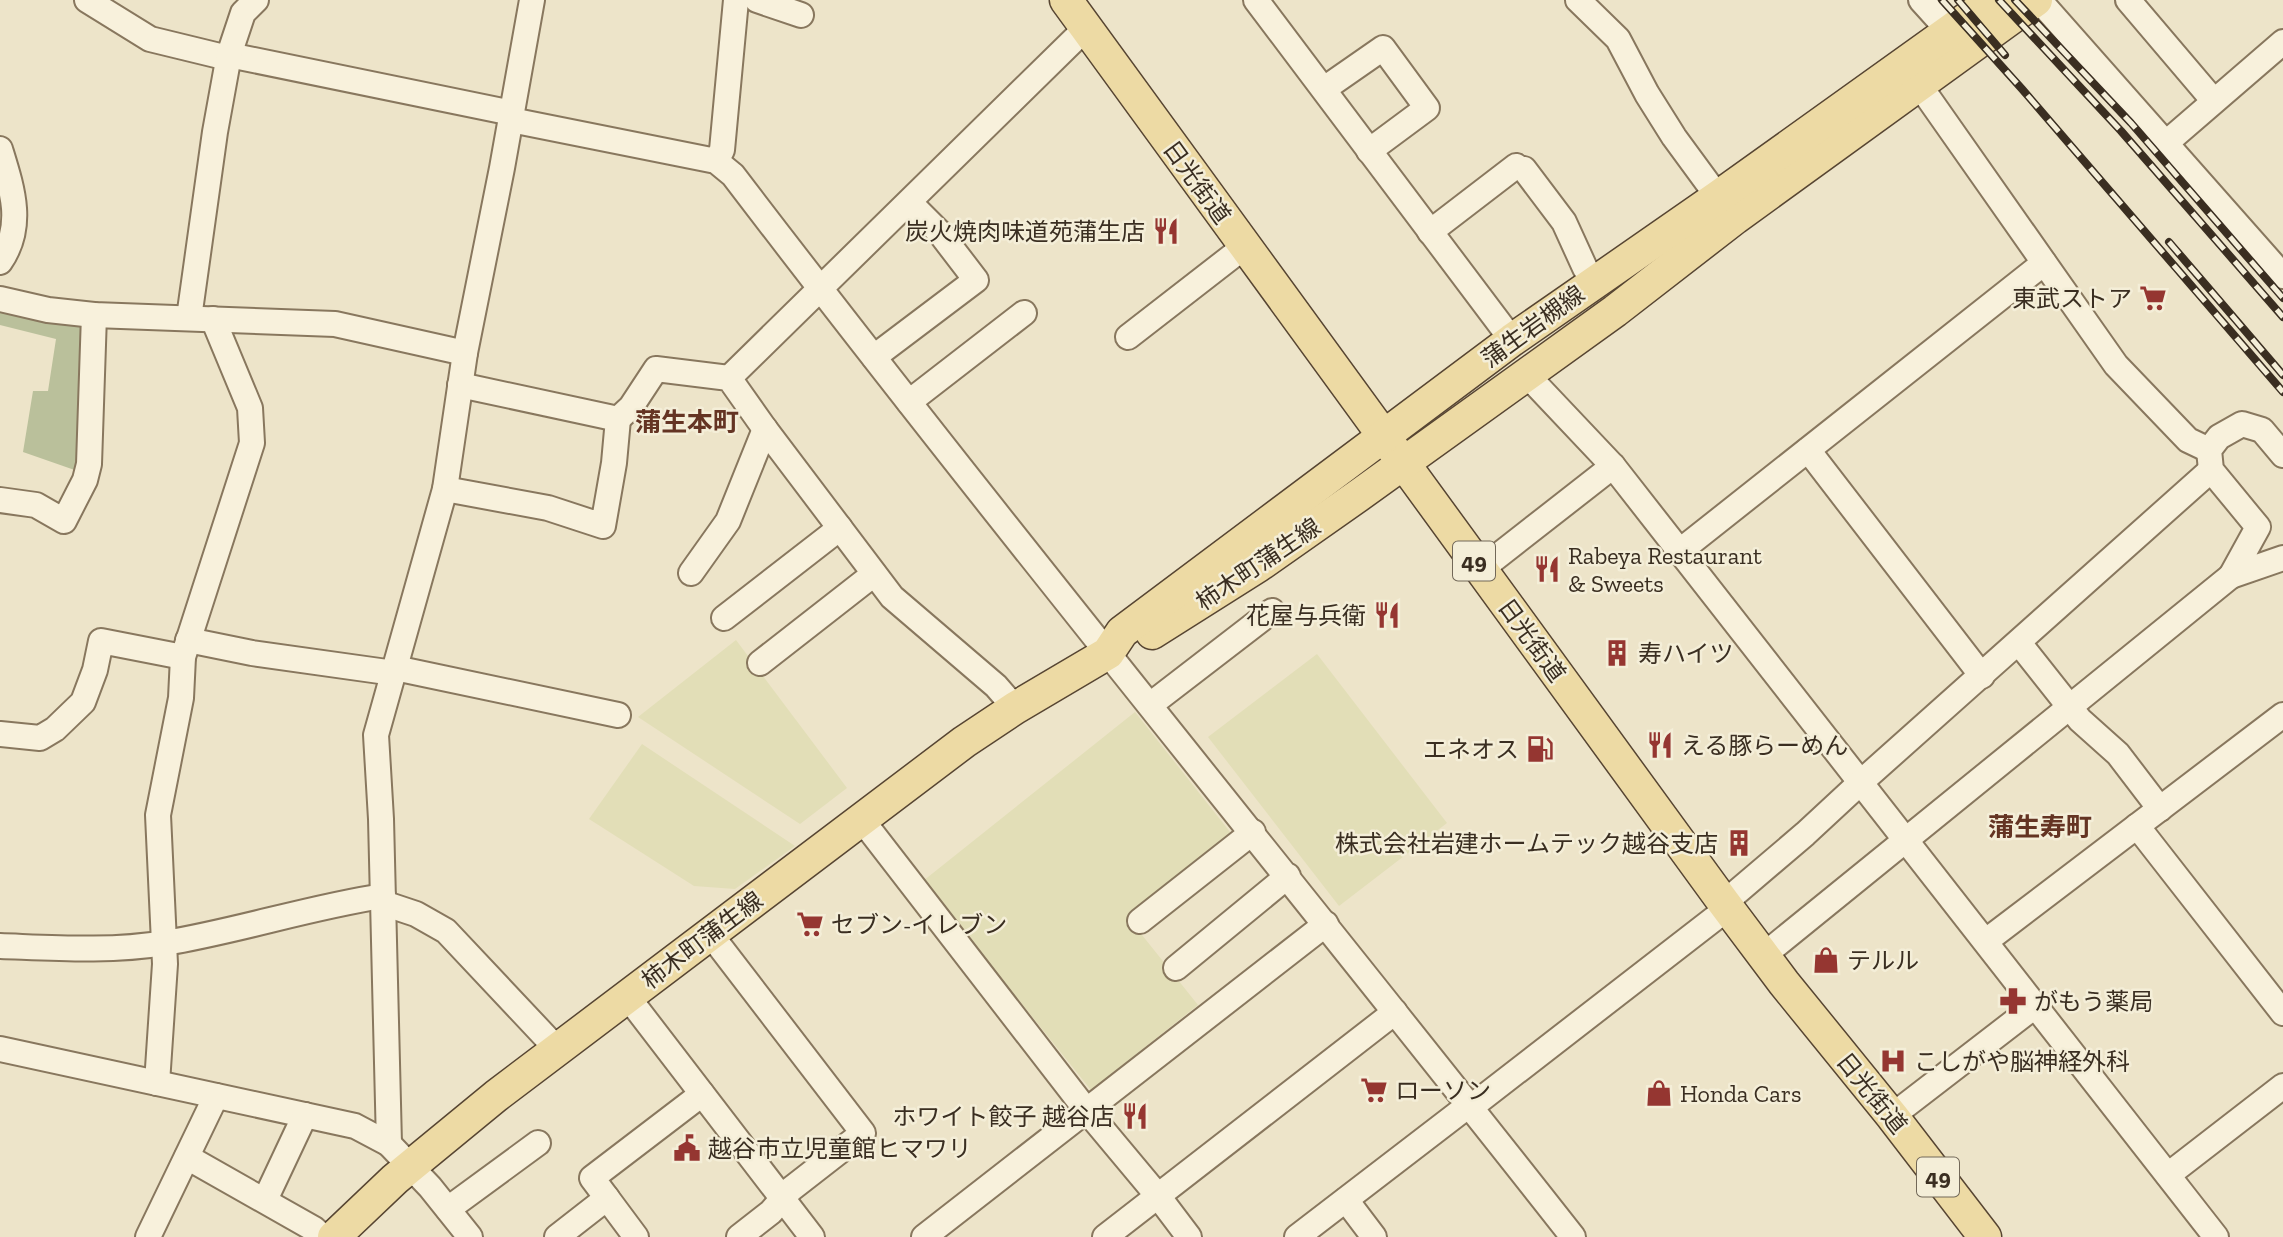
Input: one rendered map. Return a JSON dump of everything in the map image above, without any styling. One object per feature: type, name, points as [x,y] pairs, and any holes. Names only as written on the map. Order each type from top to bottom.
[{"type":"main road","name":"日光街道","points":[[1066,0],[1763,955],[1985,1237]]},
{"type":"main road","name":"蒲生岩槻線","points":[[1097,660],[1122,632],[1512,340],[1718,197],[1993,0]]},
{"type":"main road","name":"蒲生岩槻線","points":[[1402,463],[1615,311],[1735,218],[2037,0]]},
{"type":"main road","name":"柿木町蒲生線","points":[[334,1237],[400,1155],[557,1049],[964,741],[1097,660],[1134,644],[1258,566],[1402,463]]},
{"type":"street","points":[[88,0],[150,39],[716,161],[733,175],[909,402],[1097,660],[1150,705],[1573,1237]]},
{"type":"street","points":[[157,1083],[163,1015],[164,943],[158,815],[181,698],[186,648],[252,443],[250,408],[201,318],[215,132],[229,57],[243,13],[256,0]]},
{"type":"street","points":[[400,1155],[383,899],[376,735],[445,489],[465,353],[512,117],[532,0]]},
{"type":"street","points":[[716,161],[722,150],[736,0]]},
{"type":"street","points":[[757,0],[801,15]]},
{"type":"street","points":[[1256,0],[1512,340]]},
{"type":"street","points":[[1578,0],[1618,39],[1647,94],[1674,137],[1718,197]]},
{"type":"street","points":[[1921,0],[1949,31]]},
{"type":"street","points":[[2037,0],[2283,276]]},
{"type":"street","points":[[2128,0],[2213,100]]},
{"type":"street","points":[[729,378],[1086,28]]},
{"type":"street","points":[[2166,143],[2283,42]]},
{"type":"street","points":[[1324,89],[1383,48],[1420,98],[1427,108],[1369,151]]},
{"type":"street","points":[[1763,955],[2231,576],[2283,556],[2258,527],[2210,460],[2116,365],[1920,86]]},
{"type":"street","points":[[0,149],[10,183],[15,230],[9,248],[0,262]]},
{"type":"street","points":[[1430,232],[1520,168],[1564,222],[1594,282]]},
{"type":"street","points":[[874,357],[976,280],[940,233],[909,203]]},
{"type":"street","points":[[1128,337],[1244,247]]},
{"type":"street","points":[[1680,551],[2044,263]]},
{"type":"street","points":[[0,299],[48,310],[94,315],[335,324],[465,353]]},
{"type":"street","points":[[909,402],[1024,313]]},
{"type":"street","points":[[0,500],[36,505],[64,521],[85,480],[89,464],[94,315]]},
{"type":"street","points":[[445,489],[548,508],[603,526],[614,463],[618,419],[631,407],[656,369],[729,378],[892,597],[996,686],[1016,708]]},
{"type":"street","points":[[1526,374],[1613,466],[2216,1237]]},
{"type":"street","points":[[460,385],[618,419]]},
{"type":"street","points":[[1297,1237],[1470,1106],[1726,905],[2019,643],[2210,460],[2219,437],[2242,424],[2262,430],[2283,455]]},
{"type":"street","points":[[691,573],[728,521],[765,429]]},
{"type":"street","points":[[1808,450],[1982,676]]},
{"type":"street","points":[[1480,569],[1613,466]]},
{"type":"street","points":[[2231,576],[2258,527]]},
{"type":"street","points":[[724,618],[840,528]]},
{"type":"street","points":[[760,663],[874,574]]},
{"type":"street","points":[[1150,705],[1272,611]]},
{"type":"street","points":[[0,734],[40,738],[55,729],[83,702],[102,640],[252,653],[394,670],[618,715]]},
{"type":"street","points":[[2019,643],[2070,708],[2118,754],[2160,809]]},
{"type":"street","points":[[1986,941],[2283,715]]},
{"type":"street","points":[[862,820],[1087,1111],[1189,1237]]},
{"type":"street","points":[[2137,826],[2283,1013]]},
{"type":"street","points":[[1140,921],[1253,832]]},
{"type":"street","points":[[1175,968],[1288,876]]},
{"type":"street","points":[[0,946],[103,949],[164,943],[350,901],[383,899],[446,931],[557,1049]]},
{"type":"street","points":[[924,1237],[1326,924]]},
{"type":"street","points":[[711,935],[863,1133],[792,1189],[771,1212],[738,1237]]},
{"type":"street","points":[[627,996],[812,1237]]},
{"type":"street","points":[[1892,1116],[2035,1005]]},
{"type":"street","points":[[1105,1237],[1395,1012]]},
{"type":"street","points":[[0,1048],[355,1126],[400,1155],[470,1237]]},
{"type":"street","points":[[2168,1175],[2283,1086]]},
{"type":"street","points":[[636,1237],[592,1178],[702,1094]]},
{"type":"street","points":[[148,1237],[216,1096]]},
{"type":"street","points":[[265,1200],[305,1115]]},
{"type":"street","points":[[448,1209],[538,1143]]},
{"type":"street","points":[[187,1157],[265,1200],[323,1237]]},
{"type":"street","points":[[557,1237],[607,1198]]},
{"type":"street","points":[[1346,1200],[1374,1237]]},
{"type":"shaded area","points":[[736,640],[847,788],[800,824],[638,717]]},
{"type":"shaded area","points":[[1317,654],[1447,823],[1339,906],[1208,737]]},
{"type":"shaded area","points":[[1135,712],[1234,837],[1130,920],[1198,1005],[1091,1090],[923,881]]},
{"type":"shaded area","points":[[642,744],[795,846],[735,889],[694,886],[589,819]]},
{"type":"green space","points":[[0,308],[89,327],[86,474],[23,452],[33,391],[48,391],[56,339],[0,325]]},
{"type":"railway","points":[[1942,0],[2283,392]]},
{"type":"railway","points":[[1958,0],[2005,55]]},
{"type":"railway","points":[[1999,0],[2121,131],[2283,317]]},
{"type":"railway","points":[[2015,0],[2131,123],[2283,298]]},
{"type":"railway","points":[[2169,242],[2283,375]]},
{"type":"place","name":"炭火焼肉味道苑蒲生店","points":[[1166,231]]},
{"type":"place","name":"東武ストア","points":[[2153,298]]},
{"type":"place","name":"Rabeya Restaurant & Sweets","points":[[1547,569]]},
{"type":"place","name":"花屋与兵衛","points":[[1387,615]]},
{"type":"place","name":"寿ハイツ","points":[[1617,653]]},
{"type":"place","name":"える豚らーめん","points":[[1660,745]]},
{"type":"place","name":"エネオス","points":[[1540,749]]},
{"type":"place","name":"株式会社岩建ホームテック越谷支店","points":[[1739,843]]},
{"type":"place","name":"セブン-イレブン","points":[[810,924]]},
{"type":"place","name":"テルル","points":[[1826,960]]},
{"type":"place","name":"がもう薬局","points":[[2013,1001]]},
{"type":"place","name":"こしがや脳神経外科","points":[[1893,1061]]},
{"type":"place","name":"ローソン","points":[[1374,1090]]},
{"type":"place","name":"Honda Cars","points":[[1659,1093]]},
{"type":"place","name":"ホワイト餃子 越谷店","points":[[1135,1116]]},
{"type":"place","name":"越谷市立児童館ヒマワリ","points":[[687,1148]]},
{"type":"district","name":"蒲生本町","points":[[687,422]]},
{"type":"district","name":"蒲生寿町","points":[[2040,827]]}]
